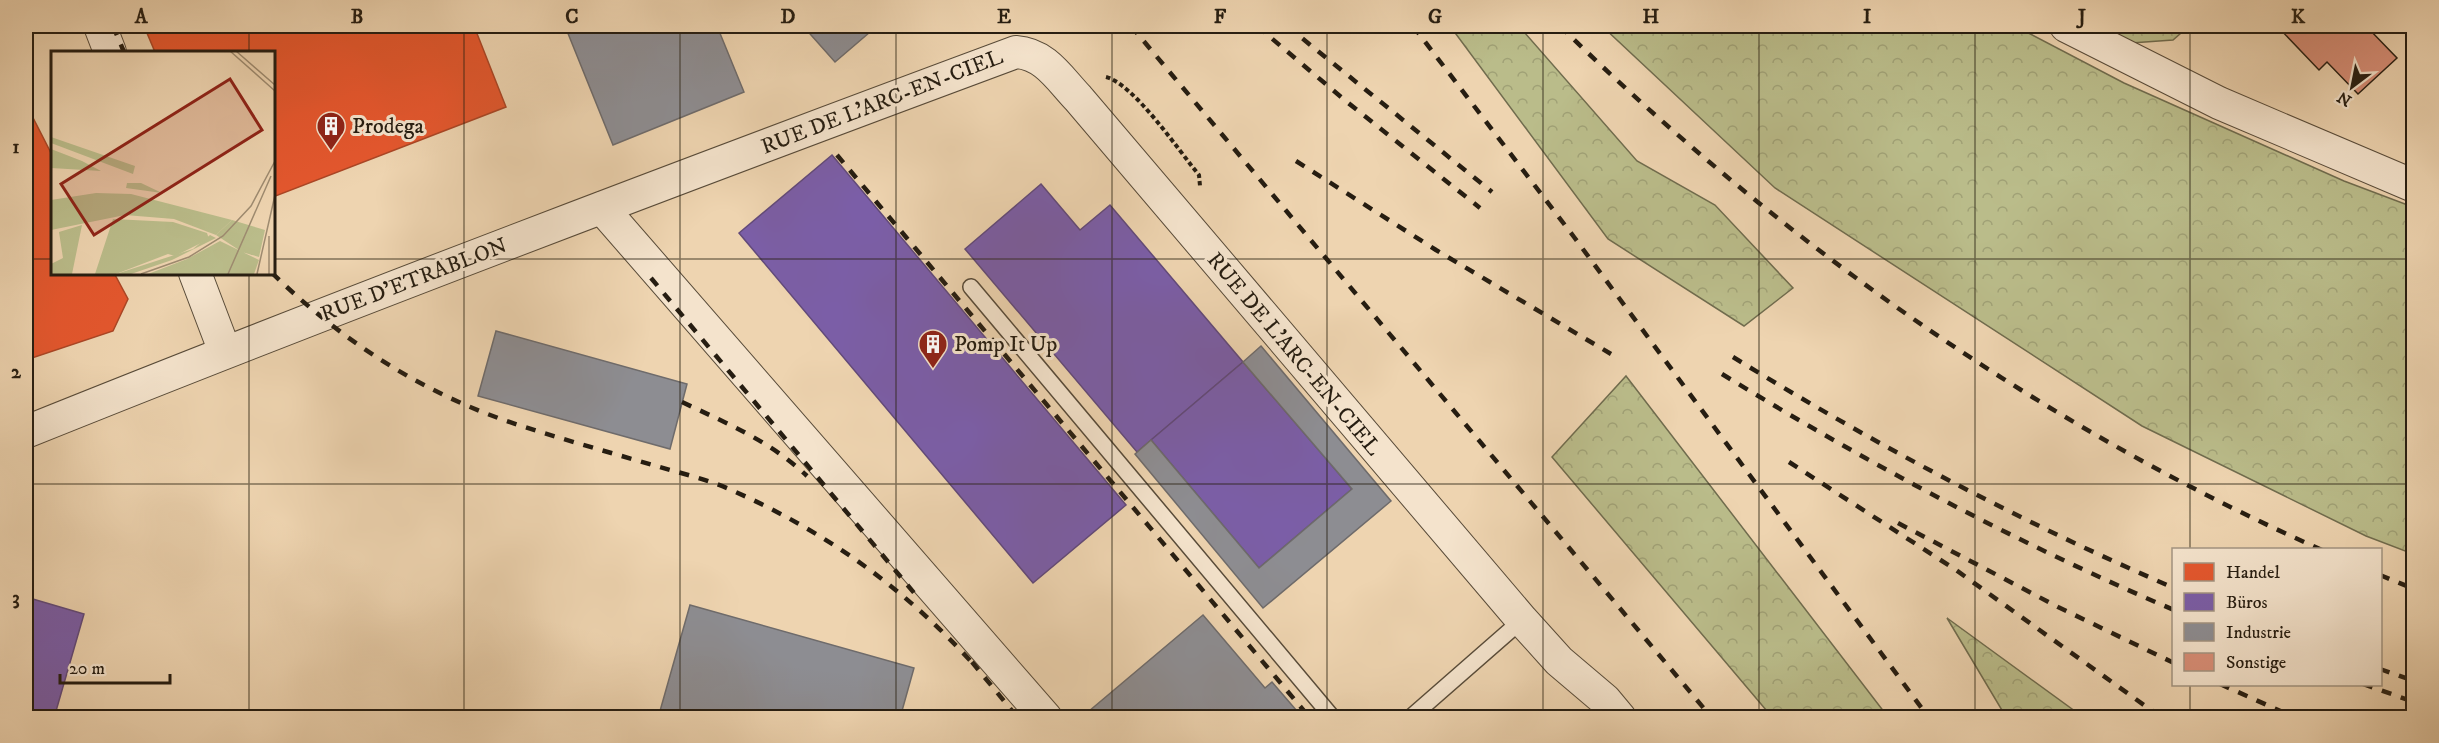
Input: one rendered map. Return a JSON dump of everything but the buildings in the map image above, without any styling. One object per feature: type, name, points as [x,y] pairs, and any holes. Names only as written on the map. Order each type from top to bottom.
[{"type":"street","points":[[100,26],[110,51]]},
{"type":"street","points":[[2066,26],[2219,104],[2414,186]]},
{"type":"street","name":"RUE DE L'ARC-EN-CIEL","points":[[602,208],[1016,52],[1032,53],[1052,70],[1078,98],[1522,621],[1559,661],[1605,700],[1620,717]]},
{"type":"street","points":[[602,208],[1046,717]]},
{"type":"street","name":"RUE D'ETRABLON","points":[[26,432],[225,352],[602,208]]},
{"type":"street","points":[[195,274],[225,352]]},
{"type":"lane","points":[[971,286],[1333,717]]},
{"type":"lane","points":[[1410,717],[1522,621]]},
{"type":"green space","points":[[1450,26],[1511,26],[1525,33],[1637,161],[1715,205],[1793,288],[1744,326],[1608,239]]},
{"type":"green space","points":[[1602,26],[2015,26],[2124,83],[2344,181],[2413,207],[2413,554],[2366,536],[2142,426],[1775,188]]},
{"type":"green space","points":[[2100,26],[2189,26],[2173,40],[2131,43]]},
{"type":"green space","points":[[1626,376],[1888,717],[1772,717],[1552,457]]},
{"type":"green space","points":[[1947,618],[2083,717],[2006,717]]},
{"type":"railway","points":[[113,26],[124,51]]},
{"type":"railway","points":[[1131,26],[1712,718]]},
{"type":"railway","points":[[1257,26],[1347,102],[1480,208]]},
{"type":"railway","points":[[1287,26],[1492,192]]},
{"type":"railway","points":[[1413,26],[1574,237],[1929,718]]},
{"type":"railway","points":[[1560,26],[1732,181],[1823,253],[1917,322],[2014,386],[2114,445],[2217,500],[2318,548]]},
{"type":"railway","points":[[837,155],[1310,718]]},
{"type":"railway","points":[[1296,161],[1436,250],[1611,354]]},
{"type":"railway","points":[[273,274],[358,345],[421,384],[489,415],[711,482],[799,524],[863,565],[893,588],[950,639],[977,668]]},
{"type":"railway","points":[[651,278],[920,600]]},
{"type":"railway","points":[[1733,357],[1840,421],[2004,509],[2172,587]]},
{"type":"railway","points":[[1722,374],[1832,439],[1944,500],[2058,557],[2172,609]]},
{"type":"railway","points":[[682,402],[763,443],[807,476]]},
{"type":"railway","points":[[1789,462],[1956,570],[2162,718]]},
{"type":"railway","points":[[1898,523],[2058,607],[2172,662]]},
{"type":"railway","points":[[2382,576],[2414,589]]},
{"type":"railway","points":[[972,662],[1018,718]]},
{"type":"railway","points":[[2382,670],[2414,681]]},
{"type":"railway","points":[[2224,686],[2296,718]]},
{"type":"railway","points":[[2369,686],[2414,702]]},
{"type":"place","name":"Prodega","points":[[331,152]]},
{"type":"place","name":"Pomp It Up","points":[[933,370]]}]
